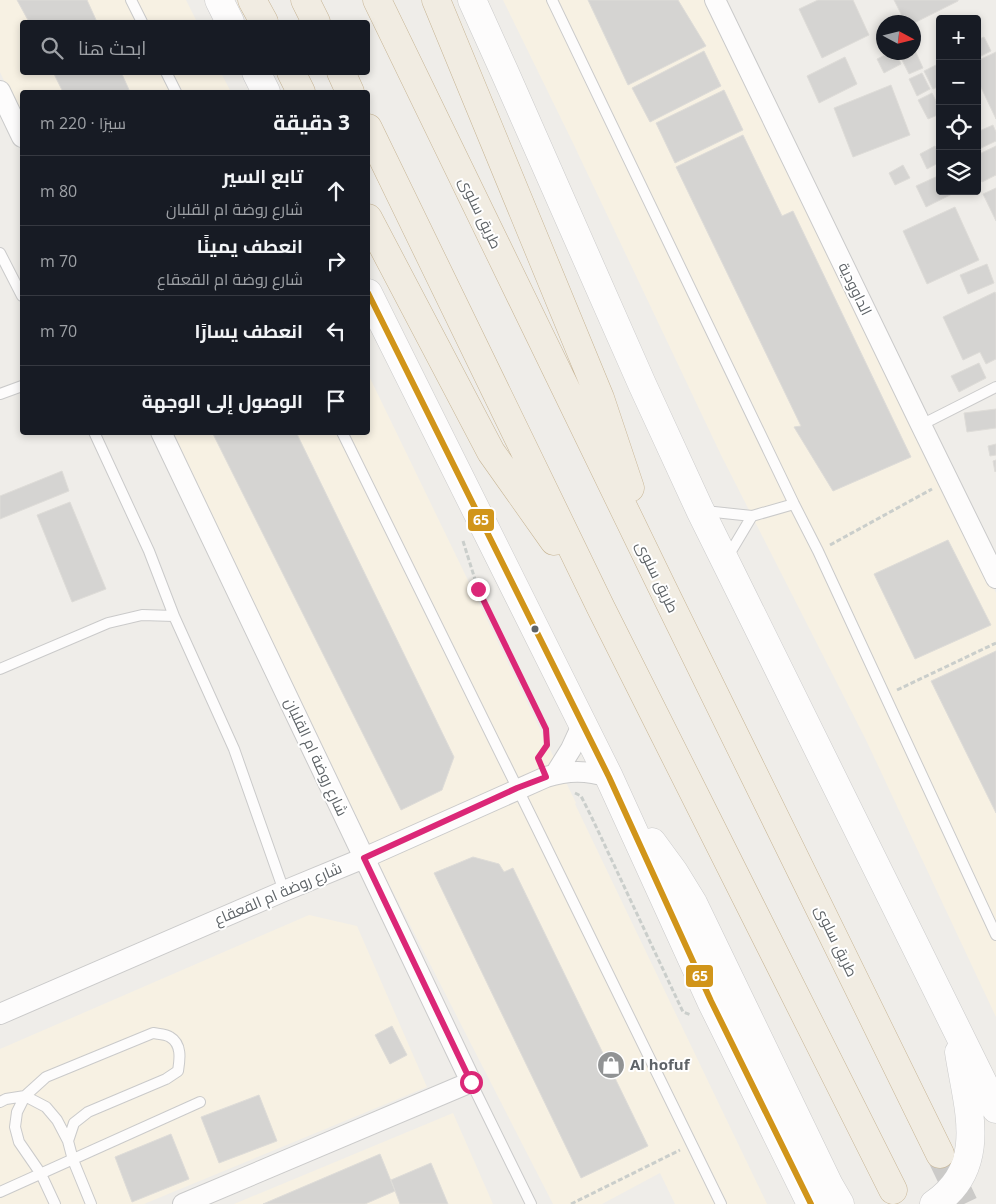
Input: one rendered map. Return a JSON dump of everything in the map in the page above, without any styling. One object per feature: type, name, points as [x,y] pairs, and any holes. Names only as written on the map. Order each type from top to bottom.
[{"type":"highway","points":[[252,0],[263,20]]},
{"type":"highway","points":[[305,0],[315,20]]},
{"type":"highway","name":"طريق سلوى","points":[[377,0],[940,1154]]},
{"type":"highway","points":[[436,0],[600,398],[662,587]]},
{"type":"highway","points":[[292,75],[300,90]]},
{"type":"highway","points":[[342,75],[349,90]]},
{"type":"highway","points":[[370,132],[601,608],[893,1190]]},
{"type":"highway","points":[[370,222],[491,452],[601,608]]},
{"type":"main road","points":[[219,0],[229,20]]},
{"type":"main road","points":[[472,0],[642,384],[700,510],[996,1109]]},
{"type":"main road","points":[[258,75],[265,90]]},
{"type":"main road","points":[[370,297],[609,777],[711,1001],[797,1176],[799,1204]]},
{"type":"main road","points":[[624,809],[674,872],[693,903],[827,1198]]},
{"type":"main road","points":[[934,1204],[951,1190],[960,1177],[966,1165],[970,1149],[970,1116],[956,1026]]},
{"type":"main road","points":[[797,1176],[827,1198],[852,1204]]},
{"type":"street","name":"الداوودية","points":[[715,0],[996,578]]},
{"type":"street","points":[[0,91],[20,133]]},
{"type":"street","name":"شارع روضة ام القلبان","points":[[162,435],[471,1082]]},
{"type":"street","points":[[551,775],[571,749],[583,723]]},
{"type":"street","name":"شارع روضة ام القعقاع","points":[[0,1014],[364,858],[517,788],[551,775],[570,771],[596,773],[609,777]]},
{"type":"street","points":[[183,1204],[471,1082]]},
{"type":"lane","points":[[131,0],[141,20]]},
{"type":"lane","points":[[552,0],[818,551],[996,935]]},
{"type":"lane","points":[[168,75],[175,90]]},
{"type":"lane","points":[[0,253],[20,292]]},
{"type":"lane","points":[[0,394],[20,387]]},
{"type":"lane","points":[[921,426],[996,387]]},
{"type":"lane","points":[[95,435],[149,551],[174,616],[234,749],[284,891]]},
{"type":"lane","points":[[343,435],[721,1204]]},
{"type":"lane","points":[[700,510],[752,516],[794,504]]},
{"type":"lane","points":[[725,560],[752,516]]},
{"type":"lane","points":[[0,669],[108,623],[142,615],[174,616]]},
{"type":"lane","points":[[55,1204],[41,1174],[19,1142],[15,1127],[17,1112],[25,1096],[46,1077],[154,1033],[169,1036],[177,1045],[180,1056],[178,1071],[166,1079],[88,1112],[74,1123],[68,1141]]},
{"type":"lane","points":[[471,1082],[531,1204]]},
{"type":"lane","points":[[0,1102],[25,1096],[46,1107],[57,1120],[68,1141],[73,1160],[91,1204]]},
{"type":"lane","points":[[0,1192],[200,1102]]},
{"type":"path","points":[[818,551],[948,481]]},
{"type":"path","points":[[462,536],[478,589],[546,729],[547,745],[538,758],[551,775]]},
{"type":"path","points":[[884,696],[996,643]]},
{"type":"path","points":[[574,792],[581,796],[592,818],[683,1012],[692,1016]]},
{"type":"path","points":[[571,1204],[692,1144]]},
{"type":"shaded area","points":[[0,0],[186,0],[196,20],[20,20],[20,75],[222,75],[230,90],[20,90],[20,115],[0,72]]},
{"type":"shaded area","points":[[503,0],[708,0],[996,593],[996,1017],[866,740],[721,455]]},
{"type":"shaded area","points":[[370,378],[576,803],[767,1204],[675,1204],[660,1173],[602,1204],[553,1204],[387,880],[174,435],[370,435]]},
{"type":"shaded area","points":[[309,915],[357,926],[427,1087],[144,1204],[0,1204],[0,1049]]},
{"type":"shaded area","points":[[453,1113],[493,1204],[234,1204]]},
{"type":"building","points":[[17,0],[87,0],[96,20],[28,20]]},
{"type":"building","points":[[588,0],[678,0],[706,46],[628,85]]},
{"type":"building","points":[[818,0],[853,0],[869,35],[822,58],[799,9]]},
{"type":"building","points":[[894,0],[958,0],[921,20],[921,15],[902,15]]},
{"type":"building","points":[[984,37],[991,51],[981,56],[981,38]]},
{"type":"building","points":[[704,51],[721,86],[650,122],[632,88]]},
{"type":"building","points":[[996,52],[996,119],[981,87],[981,59]]},
{"type":"building","points":[[845,57],[857,84],[819,103],[807,76]]},
{"type":"building","points":[[878,60],[899,60],[901,64],[884,73]]},
{"type":"building","points":[[902,60],[919,60],[923,68],[909,74]]},
{"type":"building","points":[[936,65],[936,88],[933,89],[924,71]]},
{"type":"building","points":[[922,73],[930,89],[917,96],[909,79]]},
{"type":"building","points":[[54,75],[122,75],[129,90],[62,90]]},
{"type":"building","points":[[891,85],[910,135],[853,157],[834,108]]},
{"type":"building","points":[[724,90],[743,130],[675,163],[656,123]]},
{"type":"building","points":[[932,93],[936,101],[936,116],[928,119],[918,100]]},
{"type":"building","points":[[993,125],[996,132],[996,141],[981,148],[981,130]]},
{"type":"building","points":[[743,135],[782,216],[793,211],[911,457],[833,491],[794,427],[801,426],[676,167]]},
{"type":"building","points":[[935,146],[936,164],[927,169],[920,154]]},
{"type":"building","points":[[996,146],[996,175],[982,182],[981,180],[981,153]]},
{"type":"building","points":[[903,165],[910,178],[895,185],[889,173]]},
{"type":"building","points":[[936,177],[936,195],[950,195],[926,207],[916,186]]},
{"type":"building","points":[[996,188],[996,221],[983,194]]},
{"type":"building","points":[[955,207],[979,260],[927,284],[903,231]]},
{"type":"building","points":[[987,264],[994,283],[968,294],[960,275]]},
{"type":"building","points":[[995,292],[996,359],[986,364],[980,352],[963,360],[943,317]]},
{"type":"building","points":[[979,363],[986,378],[959,392],[951,376]]},
{"type":"building","points":[[996,409],[996,428],[967,432],[964,413]]},
{"type":"building","points":[[214,435],[297,435],[454,757],[442,790],[401,810]]},
{"type":"building","points":[[996,444],[996,455],[990,456],[988,446]]},
{"type":"building","points":[[996,460],[996,471],[995,472],[993,461]]},
{"type":"building","points":[[62,471],[69,491],[0,519],[0,496]]},
{"type":"building","points":[[70,502],[106,589],[72,602],[37,515]]},
{"type":"building","points":[[948,540],[991,625],[915,659],[874,574]]},
{"type":"building","points":[[996,651],[996,813],[931,681]]},
{"type":"building","points":[[473,857],[499,864],[504,872],[513,868],[648,1146],[581,1178],[434,873]]},
{"type":"building","points":[[392,1026],[407,1055],[390,1064],[375,1035]]},
{"type":"building","points":[[259,1095],[277,1141],[219,1163],[201,1117]]},
{"type":"building","points":[[171,1134],[189,1179],[132,1202],[115,1157]]},
{"type":"building","points":[[380,1154],[395,1191],[365,1204],[263,1204]]},
{"type":"building","points":[[431,1163],[448,1204],[400,1204],[391,1180]]},
{"type":"tunnel","points":[[940,1154],[964,1204]]},
{"type":"transit line","name":"65","points":[[370,297],[609,777],[711,1001],[811,1204]]},
{"type":"place","name":"Al hofuf","points":[[611,1065]]},
{"type":"route","points":[[471,1082],[364,858],[517,788],[546,777],[538,758],[547,745],[546,729],[478,589]]}]
